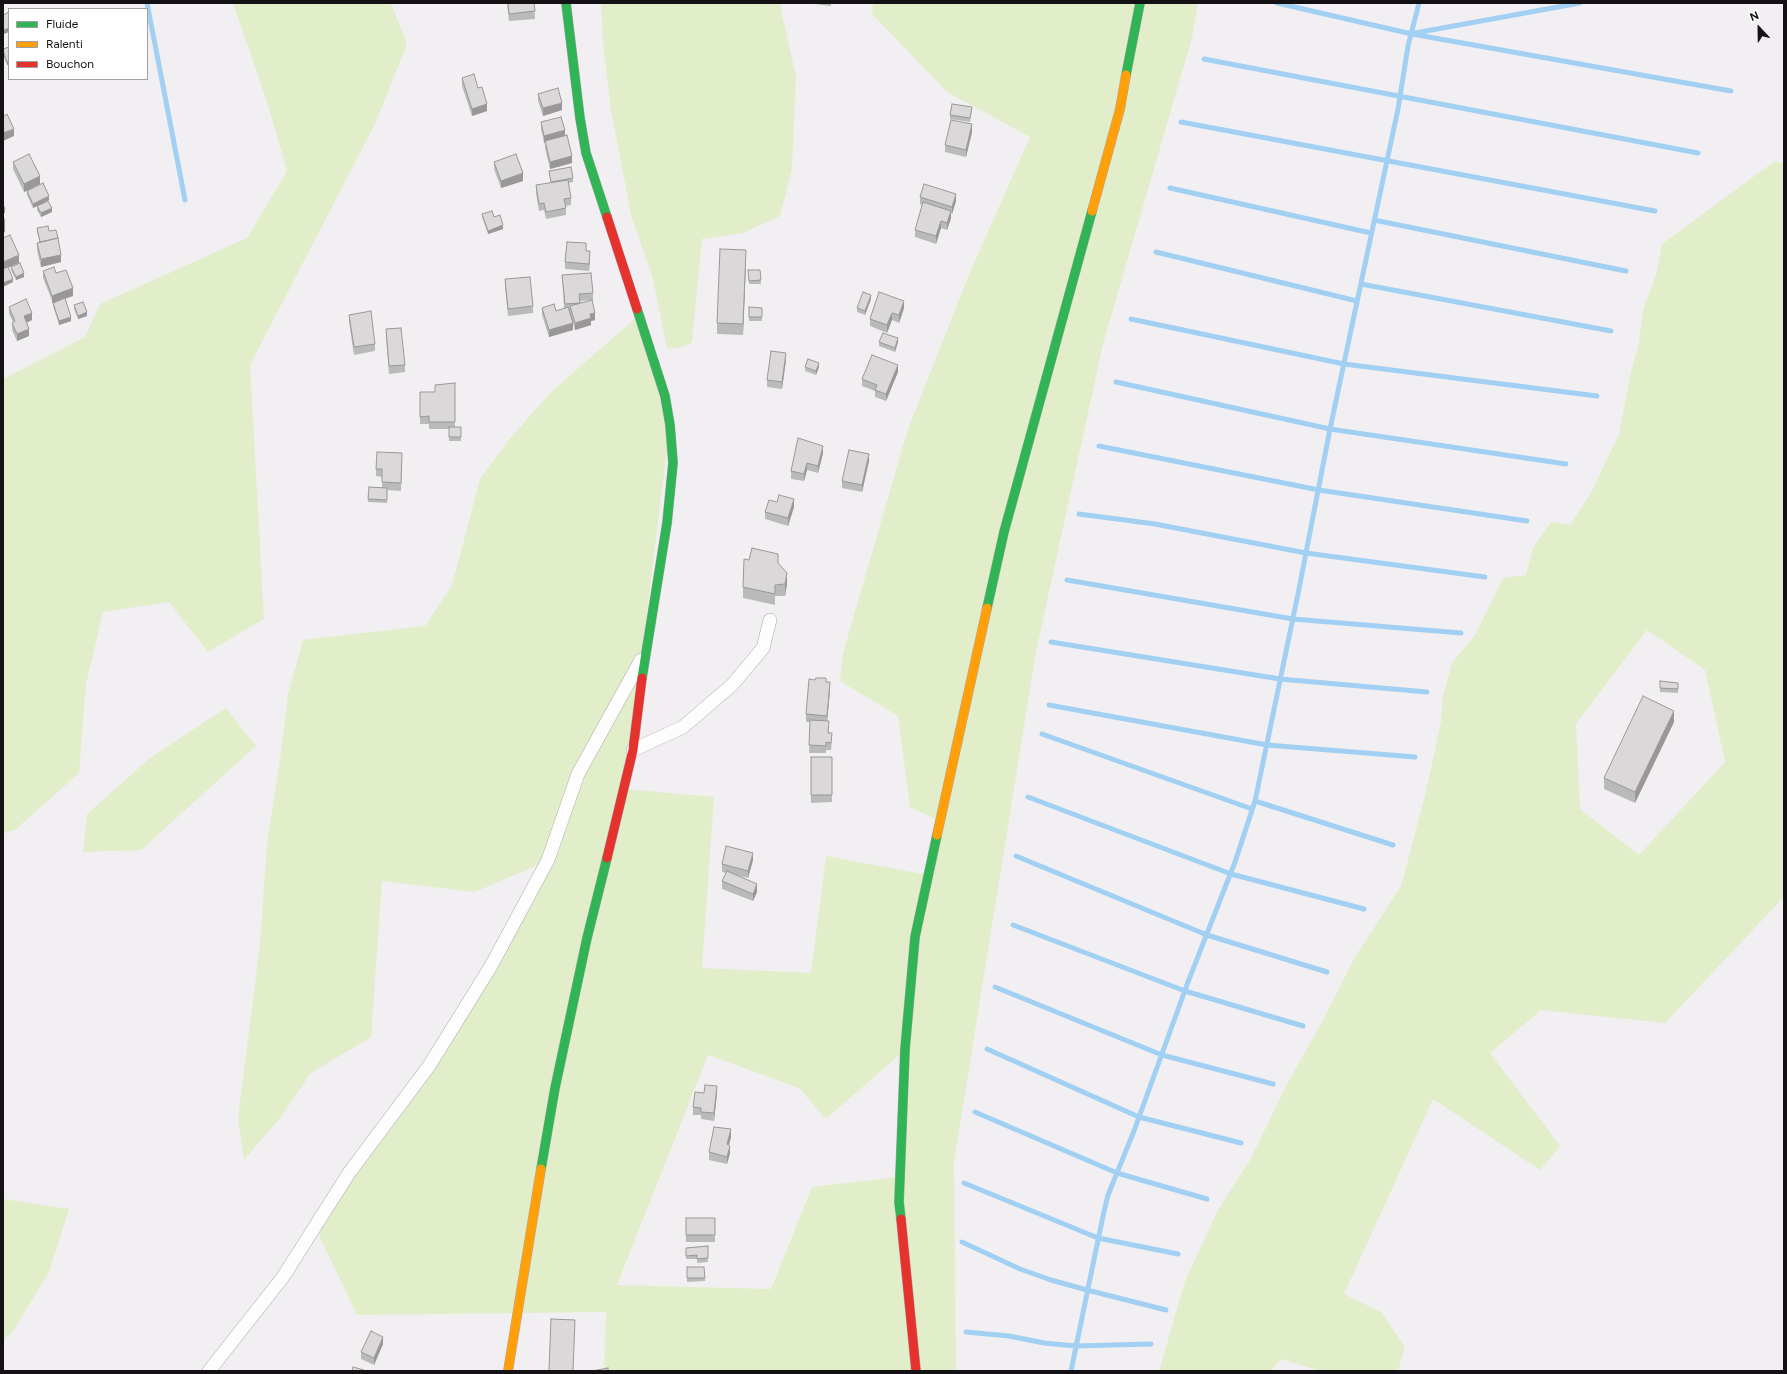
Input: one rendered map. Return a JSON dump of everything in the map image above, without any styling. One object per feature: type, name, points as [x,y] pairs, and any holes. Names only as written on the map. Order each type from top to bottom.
[{"type":"main road","points":[[508,1371],[555,1088],[587,938],[607,863],[633,750],[645,651],[667,523],[673,463],[670,425],[665,396],[586,153],[566,3]]},
{"type":"main road","points":[[916,1371],[898,1202],[905,1050],[915,937],[1004,532],[1120,109],[1140,3]]},
{"type":"street","points":[[633,750],[683,727],[732,685],[763,648],[770,620]]},
{"type":"street","points":[[209,1371],[283,1277],[349,1173],[429,1066],[490,966],[548,860],[578,774],[645,651]]},
{"type":"green space","points":[[233,3],[391,3],[407,44],[375,124],[250,365],[264,619],[208,652],[169,602],[103,612],[86,684],[79,773],[15,830],[3,833],[3,379],[85,337],[100,304],[247,238],[287,171],[268,105]]},
{"type":"green space","points":[[601,3],[781,3],[781,10],[796,76],[792,169],[780,216],[743,233],[702,239],[692,342],[683,347],[667,349],[653,279],[631,215],[611,110],[603,42]]},
{"type":"green space","points":[[873,3],[1198,3],[1192,38],[1103,344],[1036,652],[954,1162],[956,1371],[604,1371],[606,1312],[357,1315],[315,1227],[429,1066],[547,861],[475,892],[382,881],[371,1037],[311,1073],[281,1117],[244,1160],[238,1118],[260,944],[267,843],[288,694],[303,640],[425,626],[452,585],[480,479],[507,442],[551,392],[639,315],[670,425],[625,789],[714,797],[702,968],[811,973],[826,856],[928,875],[939,821],[910,807],[898,716],[840,681],[843,653],[907,432],[968,277],[1030,137],[947,92],[872,14]],"holes":[[[905,1050],[900,1177],[812,1187],[771,1289],[617,1285],[708,1055],[799,1088],[826,1119]]]},
{"type":"green space","points":[[1775,161],[1784,164],[1784,897],[1665,1023],[1541,1010],[1490,1053],[1560,1146],[1540,1170],[1433,1099],[1344,1294],[1381,1312],[1405,1347],[1398,1371],[1320,1371],[1281,1359],[1271,1371],[1159,1371],[1185,1281],[1218,1210],[1250,1160],[1288,1082],[1321,1024],[1355,957],[1401,886],[1425,796],[1441,722],[1443,696],[1452,663],[1475,635],[1503,578],[1526,575],[1533,548],[1551,522],[1570,525],[1591,493],[1619,434],[1630,376],[1639,342],[1643,310],[1656,275],[1662,244]],"holes":[[[1647,630],[1705,670],[1725,762],[1639,855],[1580,809],[1576,724]]]},
{"type":"green space","points":[[226,708],[256,746],[141,850],[83,852],[87,814],[150,758]]},
{"type":"green space","points":[[3,1199],[69,1209],[49,1272],[14,1330],[3,1341]]},
{"type":"building","points":[[508,3],[534,3],[535,11],[509,14]]},
{"type":"building","points":[[8,12],[8,28],[4,30],[3,29],[3,15]]},
{"type":"building","points":[[8,47],[7,62],[3,51],[3,49]]},
{"type":"building","points":[[474,74],[478,88],[482,87],[487,104],[472,109],[462,78]]},
{"type":"building","points":[[558,88],[562,103],[543,108],[538,94]]},
{"type":"building","points":[[952,104],[972,107],[970,118],[950,115]]},
{"type":"building","points":[[3,114],[4,116],[7,114],[14,129],[3,133]]},
{"type":"building","points":[[561,117],[565,130],[544,136],[541,122]]},
{"type":"building","points":[[951,120],[972,124],[966,150],[945,145]]},
{"type":"building","points":[[567,135],[572,156],[550,162],[545,141]]},
{"type":"building","points":[[29,154],[40,176],[24,184],[13,162]]},
{"type":"building","points":[[516,154],[523,173],[501,181],[494,162]]},
{"type":"building","points":[[571,167],[573,178],[551,182],[549,171]]},
{"type":"building","points":[[568,180],[571,198],[564,199],[566,208],[546,212],[544,203],[539,204],[536,185]]},
{"type":"building","points":[[43,183],[49,196],[33,204],[27,191]]},
{"type":"building","points":[[924,184],[956,194],[952,207],[920,197]]},
{"type":"building","points":[[48,201],[52,208],[41,213],[37,206]]},
{"type":"building","points":[[923,202],[951,211],[947,223],[941,221],[936,236],[915,230]]},
{"type":"building","points":[[492,211],[494,217],[500,215],[503,225],[488,231],[482,214]]},
{"type":"building","points":[[48,226],[49,231],[56,230],[58,238],[40,242],[37,228]]},
{"type":"building","points":[[10,235],[19,255],[3,262],[3,238]]},
{"type":"building","points":[[58,238],[61,255],[41,259],[37,243]]},
{"type":"building","points":[[567,242],[586,243],[586,251],[590,251],[589,264],[565,262]]},
{"type":"building","points":[[720,249],[746,250],[743,324],[717,323]]},
{"type":"building","points":[[20,263],[24,273],[16,277],[11,267]]},
{"type":"building","points":[[8,267],[13,279],[3,283],[3,269]]},
{"type":"building","points":[[54,267],[56,273],[66,270],[73,288],[52,296],[43,271]]},
{"type":"building","points":[[748,270],[760,270],[761,280],[749,281]]},
{"type":"building","points":[[591,273],[593,293],[579,294],[580,303],[565,304],[562,275]]},
{"type":"building","points":[[530,277],[533,306],[508,309],[505,279]]},
{"type":"building","points":[[863,292],[871,295],[865,311],[857,308]]},
{"type":"building","points":[[879,292],[904,301],[899,315],[892,313],[887,325],[870,319]]},
{"type":"building","points":[[65,298],[71,317],[59,321],[53,303]]},
{"type":"building","points":[[26,299],[32,313],[24,316],[29,329],[17,334],[12,323],[15,321],[9,307]]},
{"type":"building","points":[[592,300],[595,313],[590,314],[591,318],[575,323],[570,306]]},
{"type":"building","points":[[83,302],[87,312],[78,316],[74,305]]},
{"type":"building","points":[[554,304],[556,311],[568,307],[573,323],[549,330],[542,308]]},
{"type":"building","points":[[749,307],[762,308],[762,317],[749,317]]},
{"type":"building","points":[[371,311],[375,344],[354,347],[349,315]]},
{"type":"building","points":[[401,328],[405,365],[389,366],[386,329]]},
{"type":"building","points":[[883,333],[898,338],[895,348],[879,342]]},
{"type":"building","points":[[771,351],[786,353],[782,382],[767,380]]},
{"type":"building","points":[[872,355],[898,365],[886,394],[875,390],[877,385],[862,379]]},
{"type":"building","points":[[808,359],[819,363],[816,371],[805,367]]},
{"type":"building","points":[[455,383],[455,422],[429,422],[429,416],[420,417],[420,392],[435,392],[435,385]]},
{"type":"building","points":[[449,427],[461,427],[461,437],[449,437]]},
{"type":"building","points":[[798,438],[823,446],[818,466],[807,463],[804,474],[791,471]]},
{"type":"building","points":[[849,450],[869,454],[862,485],[842,481]]},
{"type":"building","points":[[377,452],[402,453],[401,483],[382,482],[382,469],[376,469]]},
{"type":"building","points":[[369,487],[387,488],[387,500],[368,499]]},
{"type":"building","points":[[779,495],[794,499],[788,518],[765,512],[769,500],[777,502]]},
{"type":"building","points":[[752,548],[778,554],[778,563],[787,573],[785,584],[775,585],[775,594],[743,587],[744,559],[749,560]]},
{"type":"building","points":[[816,678],[826,678],[826,682],[830,682],[827,716],[806,714],[809,679],[815,680]]},
{"type":"building","points":[[1660,681],[1678,683],[1678,689],[1660,688]]},
{"type":"building","points":[[1643,696],[1674,711],[1635,792],[1604,778]]},
{"type":"building","points":[[810,720],[829,721],[828,733],[832,733],[831,743],[826,742],[826,746],[809,745]]},
{"type":"building","points":[[811,757],[832,757],[832,795],[811,795]]},
{"type":"building","points":[[726,846],[753,853],[748,871],[722,864]]},
{"type":"building","points":[[727,871],[757,884],[753,894],[722,881]]},
{"type":"building","points":[[705,1085],[717,1086],[714,1113],[701,1112],[701,1108],[693,1107],[695,1092],[704,1093]]},
{"type":"building","points":[[714,1127],[731,1129],[727,1144],[730,1146],[727,1157],[709,1152]]},
{"type":"building","points":[[686,1218],[715,1218],[715,1235],[686,1235]]},
{"type":"building","points":[[708,1246],[708,1258],[697,1259],[697,1255],[686,1256],[686,1248]]},
{"type":"building","points":[[687,1267],[704,1267],[705,1278],[687,1278]]},
{"type":"building","points":[[551,1319],[575,1320],[573,1371],[549,1371]]},
{"type":"building","points":[[371,1331],[383,1337],[374,1358],[361,1352]]},
{"type":"building","points":[[353,1367],[364,1370],[364,1371],[352,1371]]},
{"type":"building","points":[[608,1368],[608,1371],[592,1371]]},
{"type":"waterway","points":[[147,3],[148,8]]},
{"type":"waterway","points":[[1277,3],[1412,34],[1731,91]]},
{"type":"waterway","points":[[1071,1371],[1108,1195],[1134,1131],[1188,982],[1235,862],[1255,801],[1299,589],[1330,429],[1398,109],[1408,46],[1419,3]]},
{"type":"waterway","points":[[1415,33],[1580,3]]},
{"type":"waterway","points":[[148,8],[185,200]]},
{"type":"waterway","points":[[1204,59],[1698,153]]},
{"type":"waterway","points":[[1181,122],[1655,211]]},
{"type":"waterway","points":[[1170,188],[1371,233]]},
{"type":"waterway","points":[[1374,220],[1626,271]]},
{"type":"waterway","points":[[1156,252],[1357,301]]},
{"type":"waterway","points":[[1361,284],[1611,331]]},
{"type":"waterway","points":[[1131,319],[1344,364],[1597,396]]},
{"type":"waterway","points":[[1116,382],[1330,429],[1566,464]]},
{"type":"waterway","points":[[1099,446],[1319,490],[1527,521]]},
{"type":"waterway","points":[[1079,514],[1155,524],[1306,553],[1485,577]]},
{"type":"waterway","points":[[1067,580],[1293,619],[1461,633]]},
{"type":"waterway","points":[[1051,642],[1280,679],[1427,692]]},
{"type":"waterway","points":[[1049,705],[1267,745],[1415,757]]},
{"type":"waterway","points":[[1042,734],[1252,809]]},
{"type":"waterway","points":[[1028,797],[1231,874],[1364,909]]},
{"type":"waterway","points":[[1255,801],[1393,845]]},
{"type":"waterway","points":[[1016,856],[1207,935],[1327,972]]},
{"type":"waterway","points":[[1013,925],[1185,991],[1303,1026]]},
{"type":"waterway","points":[[995,987],[1162,1055],[1273,1084]]},
{"type":"waterway","points":[[987,1049],[1139,1117],[1241,1143]]},
{"type":"waterway","points":[[975,1112],[1117,1173],[1207,1199]]},
{"type":"waterway","points":[[964,1183],[1098,1238],[1178,1254]]},
{"type":"waterway","points":[[962,1242],[1020,1269],[1051,1280],[1166,1310]]},
{"type":"waterway","points":[[966,1332],[1009,1336],[1044,1343],[1076,1346],[1151,1344]]},
{"type":"traffic: fast","points":[[566,3],[580,118],[586,153],[607,217]]},
{"type":"traffic: fast","points":[[1126,75],[1140,3]]},
{"type":"traffic: fast","points":[[987,608],[1004,532],[1092,211]]},
{"type":"traffic: fast","points":[[637,309],[665,396],[670,425],[673,463],[667,523],[642,678]]},
{"type":"traffic: fast","points":[[901,1219],[899,1202],[905,1049],[915,937],[937,835]]},
{"type":"traffic: fast","points":[[541,1169],[555,1088],[587,938],[607,858]]},
{"type":"traffic: slow","points":[[1092,211],[1120,109],[1126,75]]},
{"type":"traffic: slow","points":[[937,835],[987,608]]},
{"type":"traffic: slow","points":[[508,1371],[541,1169]]},
{"type":"traffic: jam","points":[[607,217],[637,309]]},
{"type":"traffic: jam","points":[[607,858],[633,750],[642,678]]},
{"type":"traffic: jam","points":[[901,1219],[916,1371]]}]
